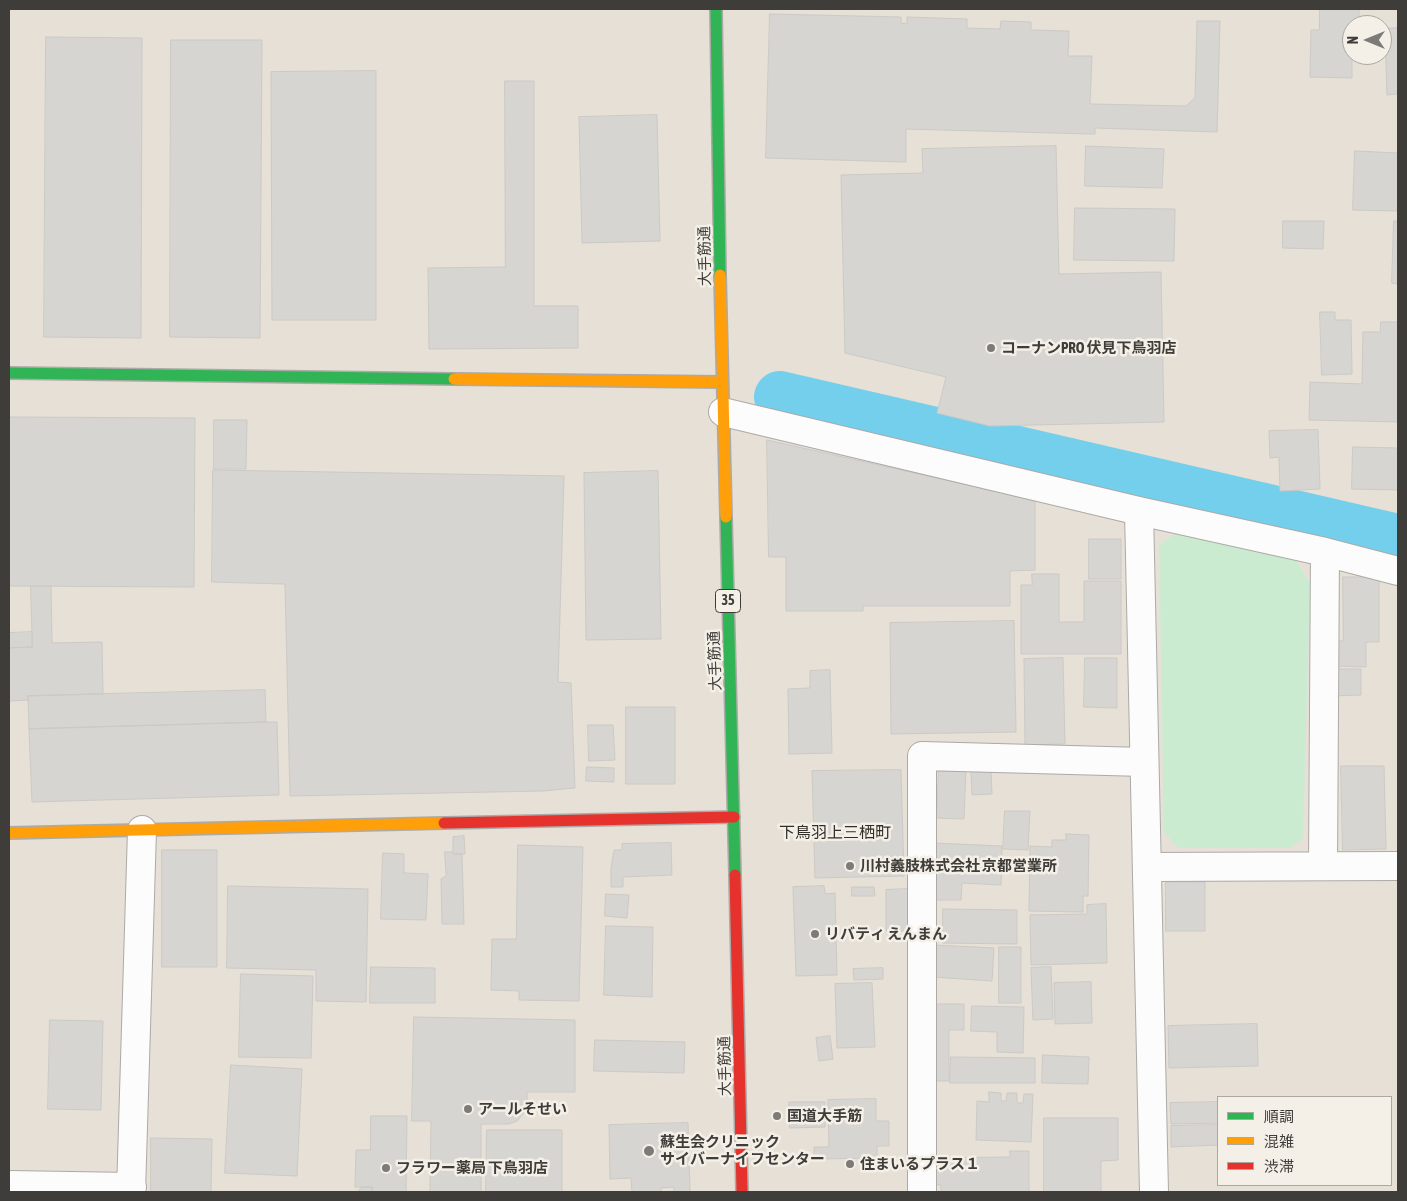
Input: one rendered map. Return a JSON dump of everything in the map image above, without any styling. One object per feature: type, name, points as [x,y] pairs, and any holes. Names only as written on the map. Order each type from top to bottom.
[{"type":"street","name":"大手筋通","points":[[716,9],[722,382],[742,1192]]},
{"type":"street","points":[[9,372],[722,382]]},
{"type":"street","points":[[723,412],[1139,511],[1398,570]]},
{"type":"street","points":[[1139,511],[1154,1192]]},
{"type":"street","points":[[1323,866],[1324,552]]},
{"type":"street","points":[[922,1192],[922,756],[1144,762]]},
{"type":"street","points":[[9,832],[734,816]]},
{"type":"street","points":[[9,1185],[132,1190],[142,830]]},
{"type":"street","points":[[1147,867],[1398,866]]},
{"type":"shaded area","points":[[9,9],[1398,9],[1398,1192],[9,1192]]},
{"type":"green space","points":[[1179,531],[1296,560],[1310,584],[1303,838],[1289,848],[1178,848],[1164,832],[1159,545]]},
{"type":"building","points":[[1320,9],[1359,9],[1359,15],[1342,15],[1342,65],[1352,65],[1352,78],[1310,77],[1311,30],[1319,30]]},
{"type":"building","points":[[770,14],[901,17],[901,23],[907,24],[907,17],[967,19],[967,28],[1000,29],[1001,21],[1031,22],[1031,30],[1069,31],[1068,56],[1092,56],[1090,104],[1186,106],[1195,98],[1197,21],[1220,21],[1217,132],[1095,128],[1095,134],[1090,134],[906,129],[906,162],[766,158]]},
{"type":"building","points":[[1392,28],[1398,28],[1398,94],[1387,95],[1386,65],[1392,65]]},
{"type":"building","points":[[46,37],[142,38],[141,338],[44,337]]},
{"type":"building","points":[[171,40],[262,40],[260,338],[170,337]]},
{"type":"building","points":[[376,71],[376,320],[272,320],[271,72]]},
{"type":"building","points":[[505,81],[534,81],[534,306],[578,306],[578,348],[429,349],[428,268],[505,267]]},
{"type":"building","points":[[657,115],[660,241],[582,243],[579,117]]},
{"type":"building","points":[[1056,146],[1059,274],[1161,272],[1164,422],[990,426],[937,413],[946,377],[845,353],[841,175],[923,173],[922,149]]},
{"type":"building","points":[[1086,146],[1164,149],[1162,188],[1085,186]]},
{"type":"building","points":[[1355,151],[1398,153],[1398,211],[1353,210]]},
{"type":"building","points":[[1075,208],[1175,209],[1174,261],[1074,260]]},
{"type":"building","points":[[1283,221],[1324,221],[1323,249],[1283,248]]},
{"type":"building","points":[[1394,221],[1398,221],[1398,284],[1392,283]]},
{"type":"building","points":[[1320,312],[1335,312],[1335,320],[1351,320],[1352,374],[1322,375]]},
{"type":"building","points":[[1381,322],[1398,322],[1398,422],[1309,420],[1310,382],[1362,384],[1363,332],[1380,332]]},
{"type":"building","points":[[9,417],[195,418],[194,587],[9,586]]},
{"type":"building","points":[[214,420],[247,420],[246,469],[214,469]]},
{"type":"building","points":[[1318,430],[1320,489],[1280,491],[1279,457],[1270,458],[1269,431]]},
{"type":"building","points":[[767,440],[1035,500],[1035,570],[1010,571],[1010,606],[863,606],[863,611],[786,611],[786,557],[769,557]]},
{"type":"building","points":[[1353,447],[1398,448],[1398,490],[1352,489]]},
{"type":"building","points":[[213,470],[564,476],[558,682],[571,683],[575,788],[543,791],[290,796],[285,584],[212,582]]},
{"type":"building","points":[[658,471],[661,639],[586,640],[584,473]]},
{"type":"building","points":[[1089,539],[1121,539],[1121,579],[1089,579]]},
{"type":"building","points":[[1032,574],[1059,574],[1059,622],[1084,622],[1084,581],[1121,581],[1121,654],[1021,654],[1021,585],[1032,585]]},
{"type":"building","points":[[1343,577],[1379,577],[1379,642],[1366,642],[1366,667],[1335,666],[1336,641],[1343,641]]},
{"type":"building","points":[[31,586],[51,586],[52,643],[102,642],[103,694],[28,696],[29,700],[9,701],[9,648],[32,647]]},
{"type":"building","points":[[1014,621],[1016,732],[891,734],[890,623]]},
{"type":"building","points":[[32,632],[32,647],[9,648],[9,633]]},
{"type":"building","points":[[1063,658],[1065,744],[1025,745],[1024,659]]},
{"type":"building","points":[[1085,658],[1117,658],[1117,708],[1084,707]]},
{"type":"building","points":[[1330,669],[1361,669],[1361,695],[1330,696]]},
{"type":"building","points":[[830,670],[832,753],[789,754],[788,689],[810,688],[810,671]]},
{"type":"building","points":[[265,690],[266,722],[29,729],[28,696]]},
{"type":"building","points":[[626,707],[675,707],[675,784],[626,784]]},
{"type":"building","points":[[277,722],[279,795],[32,802],[29,729]]},
{"type":"building","points":[[588,725],[613,725],[615,760],[589,761]]},
{"type":"building","points":[[1341,766],[1384,766],[1386,849],[1343,850]]},
{"type":"building","points":[[587,767],[614,768],[614,782],[586,781]]},
{"type":"building","points":[[939,767],[966,768],[964,819],[937,818]]},
{"type":"building","points":[[901,770],[904,876],[815,878],[812,771]]},
{"type":"building","points":[[991,770],[992,794],[972,795],[971,771]]},
{"type":"building","points":[[1005,811],[1030,811],[1028,850],[1003,849]]},
{"type":"building","points":[[1066,834],[1089,835],[1088,896],[1083,896],[1083,912],[1029,911],[1030,846],[1052,847],[1052,840],[1066,840]]},
{"type":"building","points":[[464,836],[465,854],[453,854],[453,837]]},
{"type":"building","points":[[671,843],[672,875],[623,877],[623,887],[611,887],[611,868],[614,850],[622,850],[622,844]]},
{"type":"building","points":[[933,843],[1002,846],[1001,885],[962,883],[961,900],[931,900]]},
{"type":"building","points":[[518,845],[583,847],[579,1001],[519,1000],[519,991],[491,990],[492,939],[516,939]]},
{"type":"building","points":[[162,850],[217,850],[217,967],[162,967]]},
{"type":"building","points":[[445,852],[462,854],[464,924],[442,924],[441,879],[446,876]]},
{"type":"building","points":[[383,853],[404,854],[404,873],[428,874],[426,920],[381,919]]},
{"type":"building","points":[[1166,882],[1205,882],[1205,931],[1166,931]]},
{"type":"building","points":[[228,886],[368,889],[366,1002],[316,1001],[316,970],[227,968]]},
{"type":"building","name":"リバティ えんまん","points":[[824,886],[825,894],[835,893],[837,975],[796,976],[793,887]]},
{"type":"building","points":[[852,887],[874,887],[875,896],[852,896]]},
{"type":"building","points":[[908,889],[909,931],[886,931],[886,890]]},
{"type":"building","points":[[606,894],[629,895],[627,918],[605,916]]},
{"type":"building","points":[[1106,904],[1107,963],[1031,965],[1030,915],[1087,914],[1087,905]]},
{"type":"building","points":[[943,909],[1017,910],[1017,944],[943,943]]},
{"type":"building","points":[[606,926],[653,927],[652,997],[604,995]]},
{"type":"building","points":[[934,945],[994,948],[992,981],[932,977]]},
{"type":"building","points":[[999,947],[1021,947],[1021,1003],[999,1003]]},
{"type":"building","points":[[371,967],[435,968],[435,1003],[370,1003]]},
{"type":"building","points":[[1051,967],[1053,1019],[1033,1020],[1031,968]]},
{"type":"building","points":[[883,968],[883,979],[854,980],[853,969]]},
{"type":"building","points":[[241,974],[313,976],[311,1058],[239,1057]]},
{"type":"building","points":[[1091,982],[1092,1023],[1055,1024],[1054,983]]},
{"type":"building","points":[[872,983],[875,1047],[837,1048],[835,984]]},
{"type":"building","points":[[931,1004],[964,1004],[964,1030],[949,1030],[949,1081],[931,1081]]},
{"type":"building","points":[[972,1006],[1024,1007],[1023,1053],[997,1052],[997,1032],[971,1031]]},
{"type":"building","name":"アールそせい","points":[[414,1017],[575,1020],[575,1092],[527,1092],[527,1104],[523,1114],[517,1121],[509,1124],[481,1124],[481,1192],[430,1192],[431,1121],[412,1121]]},
{"type":"building","points":[[50,1020],[103,1021],[101,1110],[48,1109]]},
{"type":"building","points":[[1257,1024],[1258,1066],[1169,1068],[1168,1026]]},
{"type":"building","points":[[830,1036],[833,1059],[819,1061],[816,1038]]},
{"type":"building","points":[[595,1040],[685,1042],[684,1073],[594,1071]]},
{"type":"building","points":[[1043,1055],[1089,1057],[1088,1084],[1042,1083]]},
{"type":"building","points":[[951,1057],[1035,1058],[1035,1083],[950,1083]]},
{"type":"building","points":[[231,1065],[302,1069],[297,1176],[225,1173]]},
{"type":"building","points":[[989,1092],[1001,1093],[1001,1101],[1006,1101],[1007,1093],[1017,1093],[1017,1103],[1023,1103],[1024,1094],[1033,1094],[1031,1142],[976,1140],[977,1101],[989,1102]]},
{"type":"building","points":[[876,1099],[876,1121],[889,1121],[889,1146],[877,1146],[877,1158],[814,1159],[814,1147],[829,1147],[828,1100]]},
{"type":"building","points":[[789,1102],[825,1102],[825,1127],[790,1128]]},
{"type":"building","points":[[1217,1102],[1217,1123],[1171,1124],[1170,1103]]},
{"type":"building","points":[[371,1116],[407,1116],[406,1192],[372,1192],[372,1187],[355,1187],[356,1150],[370,1150]]},
{"type":"building","points":[[1044,1118],[1118,1118],[1118,1160],[1101,1161],[1101,1192],[1044,1192]]},
{"type":"building","name":"蘇生会クリニック サイバーナイフセンター","points":[[688,1123],[690,1192],[674,1192],[674,1187],[661,1188],[661,1192],[632,1192],[631,1178],[610,1179],[609,1125]]},
{"type":"building","points":[[1217,1125],[1217,1145],[1171,1147],[1171,1126]]},
{"type":"building","points":[[487,1130],[562,1130],[562,1192],[486,1192]]},
{"type":"building","points":[[151,1138],[212,1139],[211,1192],[151,1192]]},
{"type":"building","points":[[1010,1151],[1029,1151],[1029,1192],[941,1192],[941,1185],[930,1185],[929,1158],[1010,1157]]},
{"type":"building","points":[[362,1187],[372,1187],[372,1192],[358,1192]]},
{"type":"waterway","points":[[780,397],[1398,540]]},
{"type":"traffic: fast","points":[[716,9],[720,275]]},
{"type":"traffic: fast","points":[[9,373],[454,379]]},
{"type":"traffic: fast","points":[[726,517],[735,875]]},
{"type":"traffic: slow","points":[[720,275],[726,517]]},
{"type":"traffic: slow","points":[[454,379],[722,382]]},
{"type":"traffic: slow","points":[[9,833],[444,823]]},
{"type":"traffic: jam","points":[[444,823],[734,817]]},
{"type":"traffic: jam","points":[[735,875],[742,1192]]},
{"type":"place","name":"コーナンPRO 伏見下鳥羽店","points":[[991,348]]},
{"type":"place","name":"川村義肢株式会社 京都営業所","points":[[850,866]]},
{"type":"place","name":"リバティ えんまん","points":[[815,934]]},
{"type":"place","name":"アールそせい","points":[[468,1109]]},
{"type":"place","name":"国道大手筋","points":[[777,1116]]},
{"type":"place","name":"蘇生会クリニック サイバーナイフセンター","points":[[649,1151]]},
{"type":"place","name":"住まいるプラス１","points":[[850,1164]]},
{"type":"place","name":"フラワー薬局 下鳥羽店","points":[[386,1168]]},
{"type":"district","name":"下鳥羽上三栖町","points":[[835,833]]}]
